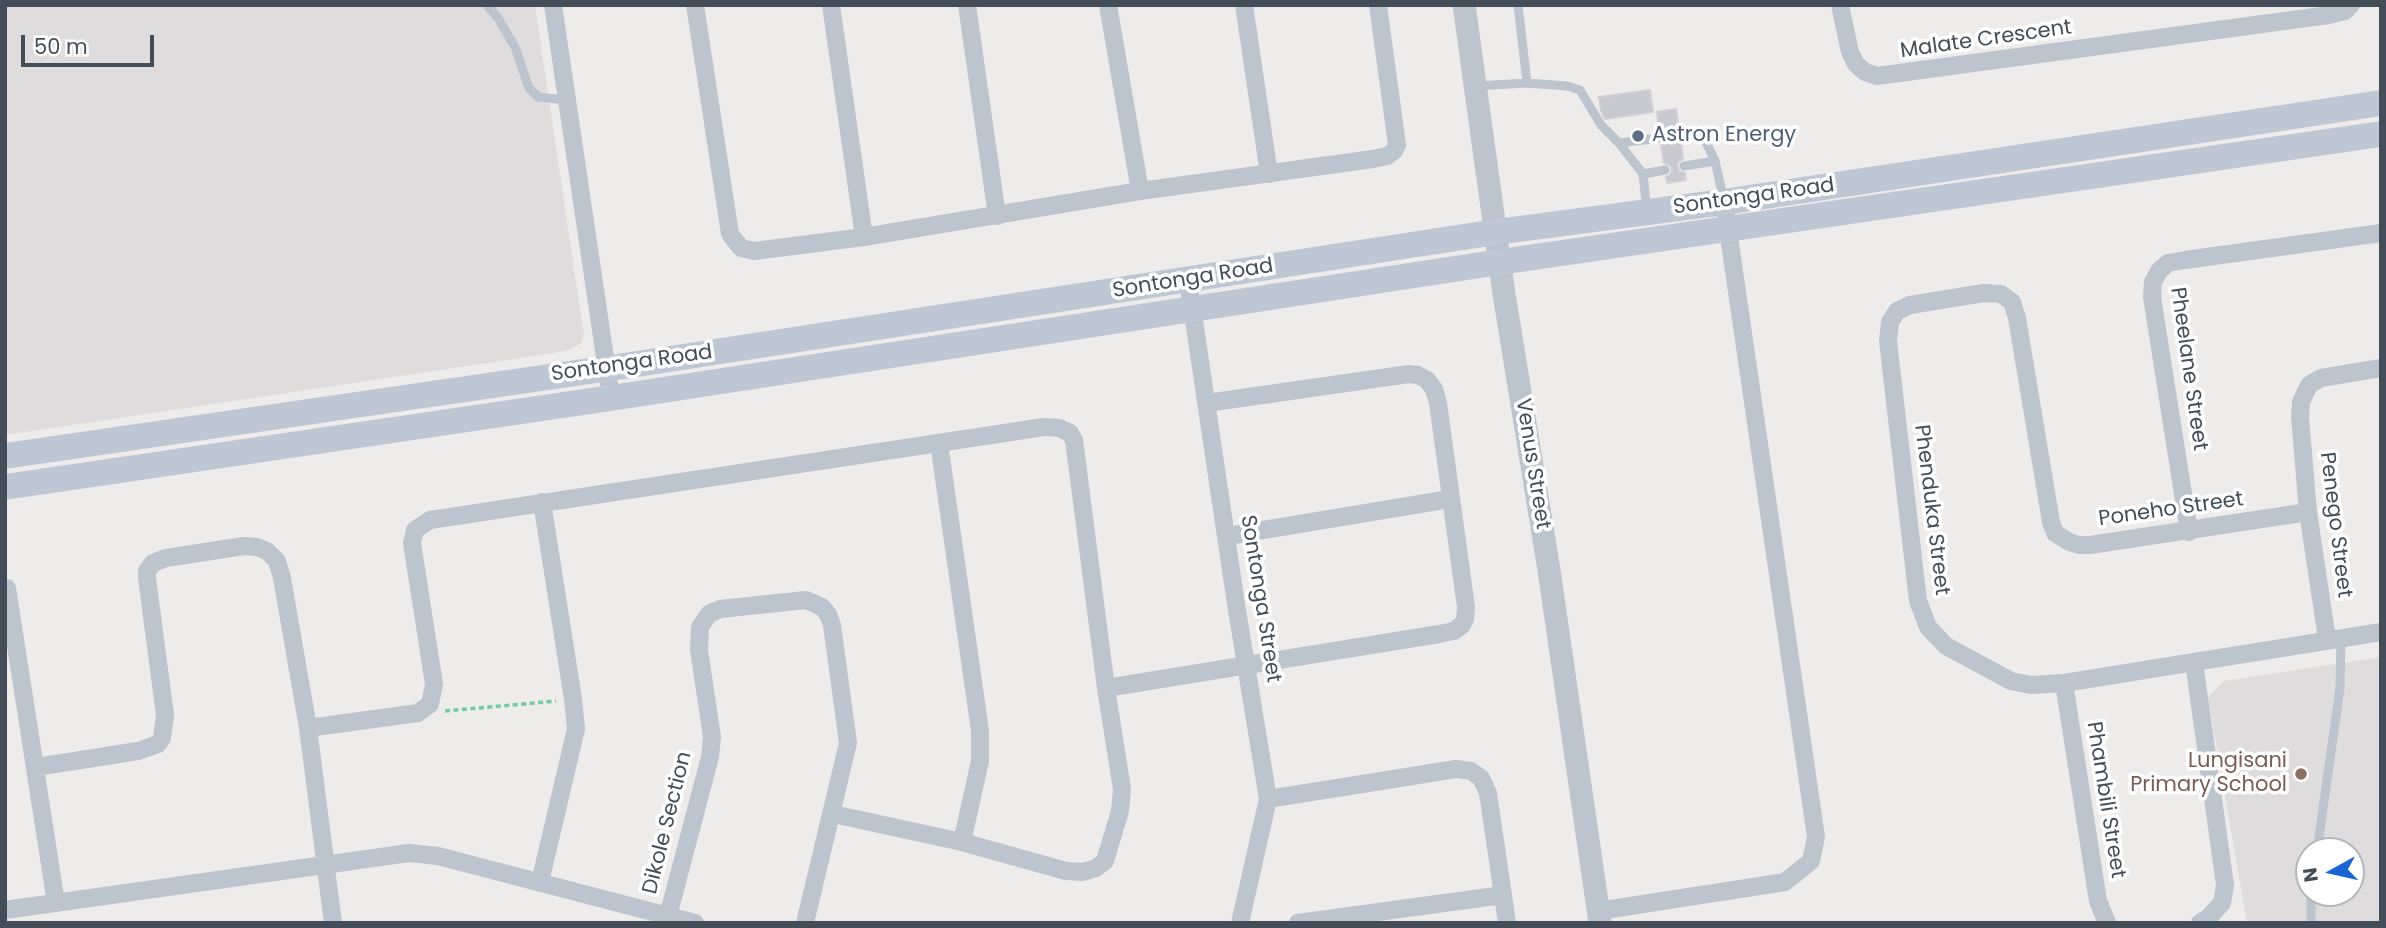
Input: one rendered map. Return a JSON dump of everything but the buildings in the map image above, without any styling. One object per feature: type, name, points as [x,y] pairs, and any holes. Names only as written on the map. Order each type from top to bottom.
[{"type":"main road","name":"Sontonga Road","points":[[5,456],[607,368],[1496,232],[1724,202],[2381,103]]},
{"type":"main road","name":"Sontonga Road","points":[[5,487],[1193,311],[1500,262],[2381,134]]},
{"type":"street","points":[[553,5],[611,398]]},
{"type":"street","points":[[695,5],[725,212],[733,240],[741,248],[754,251],[864,237],[1140,191],[1373,159],[1394,151],[1397,133],[1378,5]]},
{"type":"street","points":[[831,5],[864,237]]},
{"type":"street","points":[[967,5],[997,216]]},
{"type":"street","points":[[1108,5],[1140,191]]},
{"type":"street","points":[[1244,5],[1269,174]]},
{"type":"street","name":"Venus Street","points":[[1464,5],[1599,917]]},
{"type":"street","name":"Malate Crescent","points":[[1840,5],[1850,52],[1856,64],[1865,72],[1877,76],[2329,15],[2345,11],[2351,5]]},
{"type":"street","points":[[1599,917],[1785,882],[1811,861],[1816,837],[1724,202]]},
{"type":"street","name":"Pheelane Street","points":[[2189,531],[2152,297],[2152,282],[2159,271],[2168,263],[2381,233]]},
{"type":"street","name":"Sontonga Street","points":[[1188,280],[1268,799],[1240,923]]},
{"type":"street","name":"Phenduka Street","points":[[2051,522],[2017,318],[2012,302],[2001,294],[1984,293],[1909,305],[1897,311],[1890,322],[1888,341],[1918,601],[1928,626],[1946,646],[2011,681],[2031,685],[2064,683],[2381,632]]},
{"type":"street","name":"Penego Street","points":[[2334,638],[2308,512],[2300,417],[2305,392],[2315,381],[2381,368]]},
{"type":"street","points":[[1106,688],[1439,634],[1454,631],[1465,619],[1466,607],[1434,389],[1427,380],[1409,374],[1207,403]]},
{"type":"street","points":[[308,728],[418,713],[430,704],[434,684],[412,542],[415,530],[422,523],[439,517],[1044,427],[1059,428],[1070,433],[1074,440],[1122,789],[1120,811],[1105,861],[1096,868],[1083,872],[1066,871],[962,842],[833,814]]},
{"type":"street","points":[[939,443],[980,730],[980,761],[962,842]]},
{"type":"street","points":[[1227,536],[1450,499]]},
{"type":"street","points":[[540,883],[575,741],[573,699],[542,502]]},
{"type":"street","name":"Poneho Street","points":[[2051,522],[2055,533],[2061,538],[2079,545],[2308,512]]},
{"type":"street","points":[[36,767],[138,751],[158,744],[165,729],[165,715],[147,571],[158,560],[244,546],[267,551],[280,568],[308,728],[333,923]]},
{"type":"street","points":[[7,588],[56,903]]},
{"type":"street","name":"Dikole Section","points":[[668,916],[710,757],[710,724],[700,627],[709,614],[720,609],[806,600],[822,607],[832,625],[848,733],[847,753],[805,923]]},
{"type":"street","points":[[2194,662],[2225,885],[2222,902],[2200,923]]},
{"type":"street","name":"Phambili Street","points":[[2064,683],[2098,901],[2107,923]]},
{"type":"street","points":[[1268,799],[1456,769],[1471,771],[1481,778],[1488,793],[1507,923]]},
{"type":"street","points":[[5,910],[392,854],[423,853],[695,923]]},
{"type":"street","points":[[1298,923],[1503,895]]},
{"type":"lane","points":[[486,5],[498,18],[515,47],[529,88],[538,97],[566,100]]},
{"type":"lane","points":[[1518,5],[1527,83]]},
{"type":"lane","points":[[1477,86],[1527,83],[1567,86],[1580,90],[1601,125],[1643,174],[1647,212]]},
{"type":"lane","points":[[1680,136],[1701,135],[1711,149],[1724,202]]},
{"type":"lane","points":[[1619,143],[1660,138]]},
{"type":"lane","points":[[1684,166],[1715,160]]},
{"type":"lane","points":[[1643,174],[1665,170]]},
{"type":"lane","points":[[2319,837],[2340,688],[2334,638]]},
{"type":"path","points":[[418,713],[573,699]]},
{"type":"shaded area","points":[[5,5],[535,5],[584,336],[580,344],[569,350],[548,354],[5,435]]},
{"type":"shaded area","name":"Lungisani Primary School","points":[[2381,657],[2381,923],[2247,923],[2208,697],[2224,681]]},
{"type":"place","name":"Astron Energy","points":[[1638,136]]},
{"type":"place","name":"Lungisani Primary School","points":[[2301,774]]}]
